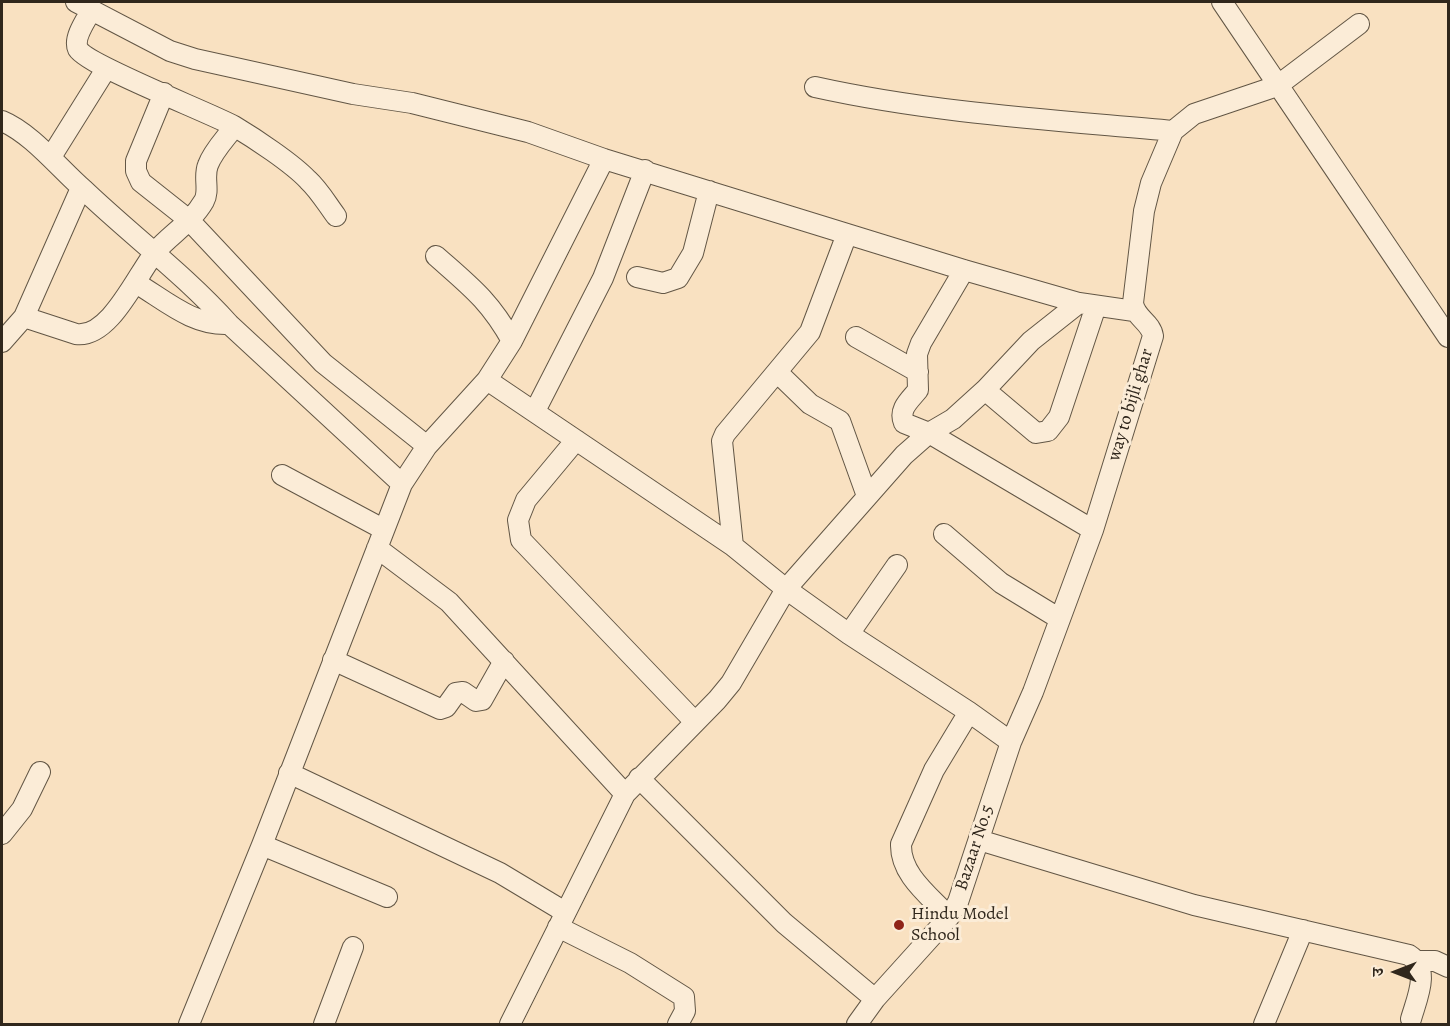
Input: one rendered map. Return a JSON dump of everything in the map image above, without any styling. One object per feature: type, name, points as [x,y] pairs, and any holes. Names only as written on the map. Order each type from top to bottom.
[{"type":"street","points":[[1222,2],[1449,337]]},
{"type":"street","points":[[336,216],[308,179],[234,126],[106,69],[78,49],[83,6],[170,51],[195,59],[352,94],[412,104],[528,132],[604,159],[964,270],[1088,305],[1134,311],[1144,211],[1151,183],[1173,131],[1194,114],[1277,86],[1359,24]]},
{"type":"street","points":[[51,158],[106,69]]},
{"type":"street","points":[[815,87],[855,96],[964,111],[1173,131]]},
{"type":"street","points":[[164,93],[136,161],[136,171],[141,182],[189,220],[331,371],[427,446]]},
{"type":"street","points":[[2,121],[51,158],[81,188],[203,295],[229,324],[402,484]]},
{"type":"street","points":[[24,317],[76,334],[93,333],[136,283],[155,252],[189,220],[205,198],[208,165],[234,126]]},
{"type":"street","points":[[189,1024],[262,845],[402,484],[427,446],[487,380],[512,341],[604,159]]},
{"type":"street","points":[[535,411],[603,278],[645,170]]},
{"type":"street","points":[[2,342],[24,317],[81,188]]},
{"type":"street","points":[[637,277],[663,283],[678,278],[693,253],[709,191]]},
{"type":"street","points":[[733,546],[722,441],[725,434],[810,332],[817,319],[847,234]]},
{"type":"street","points":[[436,256],[496,312],[512,341]]},
{"type":"street","points":[[964,270],[921,343],[917,354],[918,390],[903,409],[901,417],[904,423],[929,433],[1093,530]]},
{"type":"street","points":[[136,283],[199,321],[213,325],[229,324]]},
{"type":"street","points":[[510,1024],[625,794],[731,683],[786,589],[904,455],[929,433],[953,419],[985,390],[1031,341],[1088,305]]},
{"type":"street","points":[[985,390],[1036,433],[1048,431],[1059,417],[1088,305]]},
{"type":"street","name":"way to bijli ghar","points":[[998,780],[1093,530],[1152,336],[1148,325],[1134,311]]},
{"type":"street","points":[[856,337],[918,372]]},
{"type":"street","points":[[778,373],[815,409],[840,421],[867,495]]},
{"type":"street","points":[[487,380],[733,546],[786,589],[849,634],[1011,742]]},
{"type":"street","points":[[576,440],[526,500],[518,520],[521,540],[695,722]]},
{"type":"street","points":[[282,475],[383,529]]},
{"type":"street","points":[[944,534],[1001,583],[1060,619]]},
{"type":"street","points":[[377,548],[449,602],[625,794]]},
{"type":"street","points":[[849,634],[897,565]]},
{"type":"street","points":[[333,660],[440,709],[446,707],[456,693],[463,692],[476,700],[482,700],[504,661]]},
{"type":"street","points":[[949,917],[909,874],[901,854],[901,844],[934,770],[969,712]]},
{"type":"street","points":[[2,834],[22,809],[40,772]]},
{"type":"street","points":[[289,773],[500,873],[562,920],[684,997],[685,1011],[678,1024]]},
{"type":"street","points":[[639,778],[777,917],[875,999]]},
{"type":"street","name":"Bazaar No.5","points":[[857,1024],[875,999],[949,917],[958,902],[998,780]]},
{"type":"street","points":[[979,840],[1194,905],[1409,955],[1418,961],[1435,961],[1449,967]]},
{"type":"street","points":[[262,845],[387,897]]},
{"type":"street","points":[[1264,1024],[1302,930]]},
{"type":"street","points":[[324,1024],[353,947]]},
{"type":"street","points":[[1411,1019],[1420,984],[1421,969],[1418,961]]},
{"type":"place","name":"Hindu Model School","points":[[899,925]]}]
